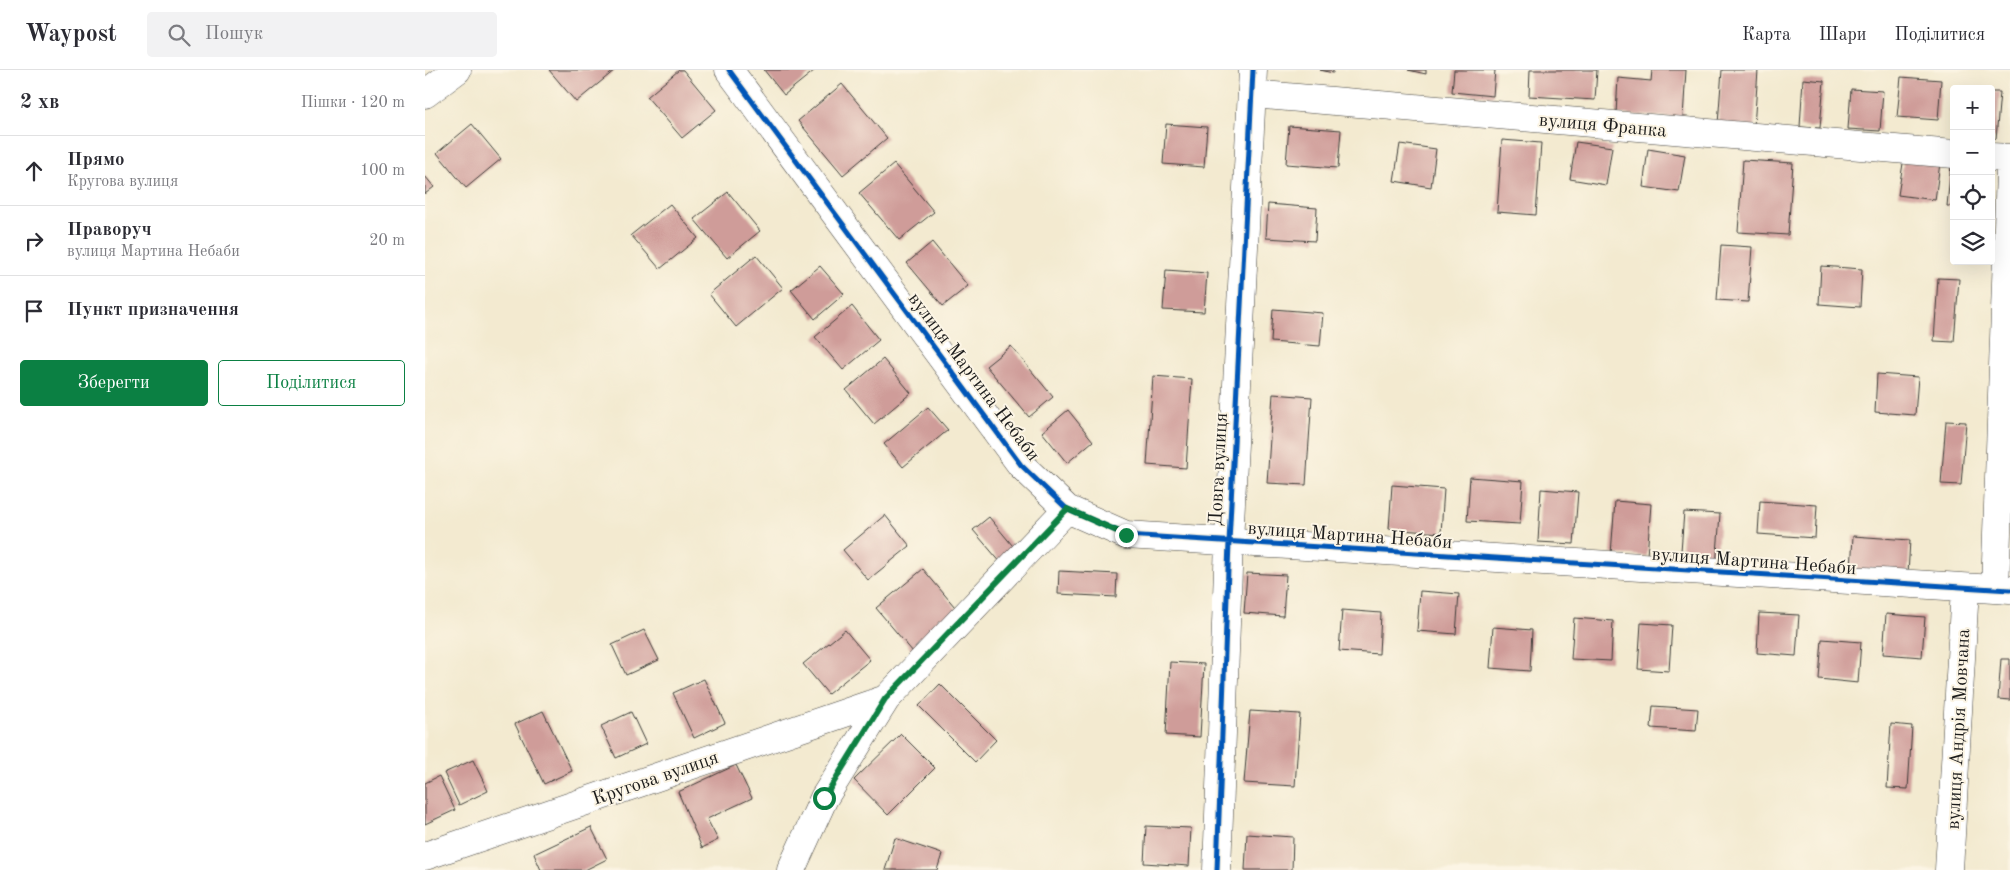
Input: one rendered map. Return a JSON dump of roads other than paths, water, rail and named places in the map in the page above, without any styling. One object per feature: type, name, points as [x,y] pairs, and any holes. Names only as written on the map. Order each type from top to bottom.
[{"type":"street","points":[[425,94],[457,70]]},
{"type":"street","name":"вулиця Мартина Небаби","points":[[729,70],[1021,465],[1067,509],[1126,535],[2003,590]]},
{"type":"street","name":"вулиця Франка","points":[[1252,82],[1950,154]]},
{"type":"street","name":"Довга вулиця","points":[[1217,870],[1229,542],[1252,82]]},
{"type":"street","points":[[1995,157],[2010,158]]},
{"type":"street","points":[[2003,590],[2010,172]]},
{"type":"street","name":"Кругова вулиця","points":[[791,870],[824,798],[885,699],[1067,509]]},
{"type":"street","name":"вулиця Андрія Мовчана","points":[[1949,870],[1965,588]]},
{"type":"street","name":"Кругова вулиця","points":[[425,856],[885,699]]}]
